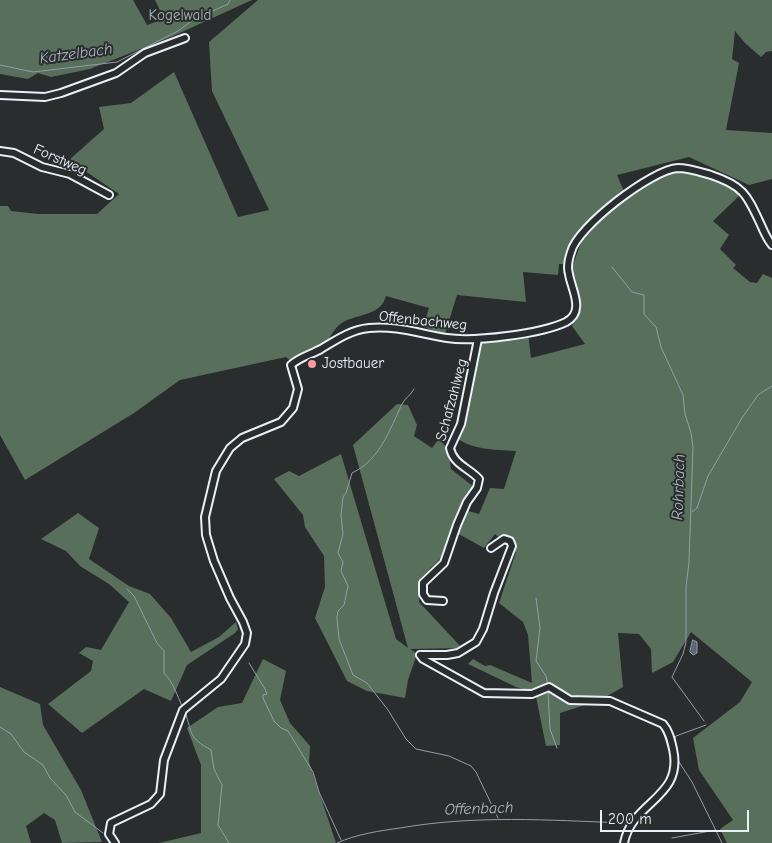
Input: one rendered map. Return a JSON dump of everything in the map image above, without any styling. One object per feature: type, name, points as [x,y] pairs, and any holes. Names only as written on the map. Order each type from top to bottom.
[{"type":"street","points":[[0,95],[45,97],[61,93],[116,73],[145,53],[185,38]]},
{"type":"street","name":"Forstweg","points":[[0,151],[14,153],[42,167],[70,174],[109,196]]},
{"type":"street","name":"Offenbachweg","points":[[115,843],[109,834],[111,822],[151,804],[160,794],[164,760],[183,710],[221,679],[245,644],[247,633],[214,560],[204,524],[216,471],[230,448],[242,438],[270,428],[284,420],[293,408],[298,394],[291,365],[348,333],[369,328],[394,328],[450,338],[478,339],[541,329],[569,320],[576,309],[577,301],[569,274],[570,253],[579,235],[645,180],[670,169],[697,171],[738,187],[745,194],[772,245]]},
{"type":"street","name":"Schafzahlweg","points":[[442,601],[427,600],[422,588],[428,577],[444,563],[460,518],[479,484],[479,479],[470,470],[456,462],[450,448],[461,424],[478,339]]},
{"type":"street","points":[[491,548],[504,538],[510,541],[512,546],[480,636],[473,646],[458,652],[441,656],[422,654],[420,657],[484,693],[532,694],[549,687],[570,700],[610,700],[641,716],[663,724],[673,749],[675,761],[674,774],[664,792],[631,824],[624,843]]},
{"type":"green space","name":"Kogelwald","points":[[0,0],[133,0],[147,25],[164,19],[155,0],[252,0],[171,37],[90,69],[51,77],[38,73],[28,79],[0,74]]},
{"type":"green space","points":[[258,0],[772,0],[772,51],[766,52],[761,57],[735,31],[732,59],[739,63],[726,130],[772,133],[772,179],[749,185],[689,157],[617,175],[625,194],[587,223],[573,241],[566,264],[559,264],[558,275],[523,272],[526,302],[457,295],[445,334],[423,327],[429,308],[386,296],[380,307],[341,323],[321,347],[292,362],[286,357],[180,380],[134,413],[25,480],[0,435],[0,206],[8,206],[11,211],[38,214],[97,214],[119,194],[69,160],[104,129],[99,107],[131,103],[174,72],[238,217],[269,210],[212,91],[209,42]]},
{"type":"green space","points":[[680,171],[707,177],[742,193],[713,221],[729,235],[720,249],[736,265],[733,268],[750,282],[757,283],[763,274],[772,278],[772,843],[727,843],[720,829],[733,820],[699,770],[693,738],[740,702],[752,682],[691,632],[673,662],[652,673],[651,649],[639,634],[618,633],[623,687],[600,700],[560,713],[560,745],[546,746],[535,692],[516,687],[468,664],[473,659],[485,666],[490,665],[532,683],[528,635],[523,622],[499,603],[516,552],[495,534],[484,548],[455,532],[464,510],[479,514],[490,488],[504,489],[516,451],[477,447],[462,442],[455,437],[481,342],[528,333],[531,358],[585,344],[572,326],[580,307],[578,290],[573,278],[573,265],[584,234],[616,205],[658,175]]},
{"type":"green space","points":[[397,404],[408,405],[417,425],[414,436],[432,448],[439,439],[448,449],[451,469],[474,487],[460,509],[442,557],[421,578],[419,602],[462,648],[410,649],[417,654],[408,680],[405,698],[367,691],[347,681],[315,618],[325,587],[324,556],[305,527],[303,515],[274,479],[289,471],[299,476],[341,454],[396,639],[408,648],[353,445]]},
{"type":"green space","points":[[78,513],[99,528],[89,559],[129,586],[150,594],[171,618],[191,652],[219,637],[236,622],[238,629],[235,633],[187,665],[171,701],[144,689],[82,733],[48,704],[91,671],[93,661],[79,653],[86,647],[101,650],[129,602],[109,584],[80,566],[66,551],[41,539]]},
{"type":"green space","points":[[263,659],[286,671],[280,700],[290,723],[310,746],[309,762],[336,843],[159,843],[201,833],[201,765],[187,728],[218,707],[242,703]]},
{"type":"green space","points":[[0,687],[40,704],[43,725],[81,790],[102,842],[62,843],[55,820],[44,813],[26,826],[31,843],[0,843]]},
{"type":"water","points":[[693,640],[697,642],[697,653],[693,655],[690,652]]},
{"type":"waterway","name":"Katzelbach","points":[[0,65],[33,72],[117,62],[178,31],[193,20],[228,4],[230,0]]},
{"type":"waterway","name":"Rohrbach","points":[[612,267],[632,292],[644,295],[644,314],[656,327],[661,347],[683,395],[685,414],[691,433],[693,447],[689,562],[686,587],[686,642],[683,654],[672,677],[704,721]]},
{"type":"waterway","points":[[692,512],[697,508],[708,476],[742,418],[758,395],[772,386]]},
{"type":"waterway","points":[[414,389],[402,404],[377,452],[362,467],[352,473],[343,497],[341,515],[343,534],[338,553],[343,562],[341,571],[348,586],[344,605],[338,611],[339,639],[353,675],[367,683],[388,710],[406,739],[416,749],[449,756],[471,766],[476,772],[498,818]]},
{"type":"waterway","points":[[127,589],[134,596],[157,643],[164,651],[164,673],[172,684],[182,706]]},
{"type":"waterway","points":[[536,598],[540,628],[536,661],[546,676],[548,686]]},
{"type":"waterway","points":[[249,663],[265,689],[267,694],[263,695],[263,698],[274,721],[281,728],[288,731],[313,772],[319,792],[341,840]]},
{"type":"waterway","points":[[548,691],[550,729],[557,748]]},
{"type":"waterway","points":[[185,712],[192,735],[198,742],[211,750],[214,769],[222,785],[218,825],[229,843]]},
{"type":"waterway","name":"Rohrbach","points":[[674,740],[676,736],[706,725]]},
{"type":"waterway","name":"Offenbach","points":[[0,727],[11,734],[24,752],[43,765],[50,778],[66,795],[75,812],[103,833]]},
{"type":"waterway","name":"Rohrbach","points":[[677,759],[692,782],[722,843]]},
{"type":"waterway","name":"Offenbach","points":[[337,843],[352,837],[376,832],[456,821],[512,819],[624,823]]},
{"type":"waterway","name":"Offenbach","points":[[672,838],[716,830]]},
{"type":"place","name":"Jostbauer","points":[[312,364]]}]
